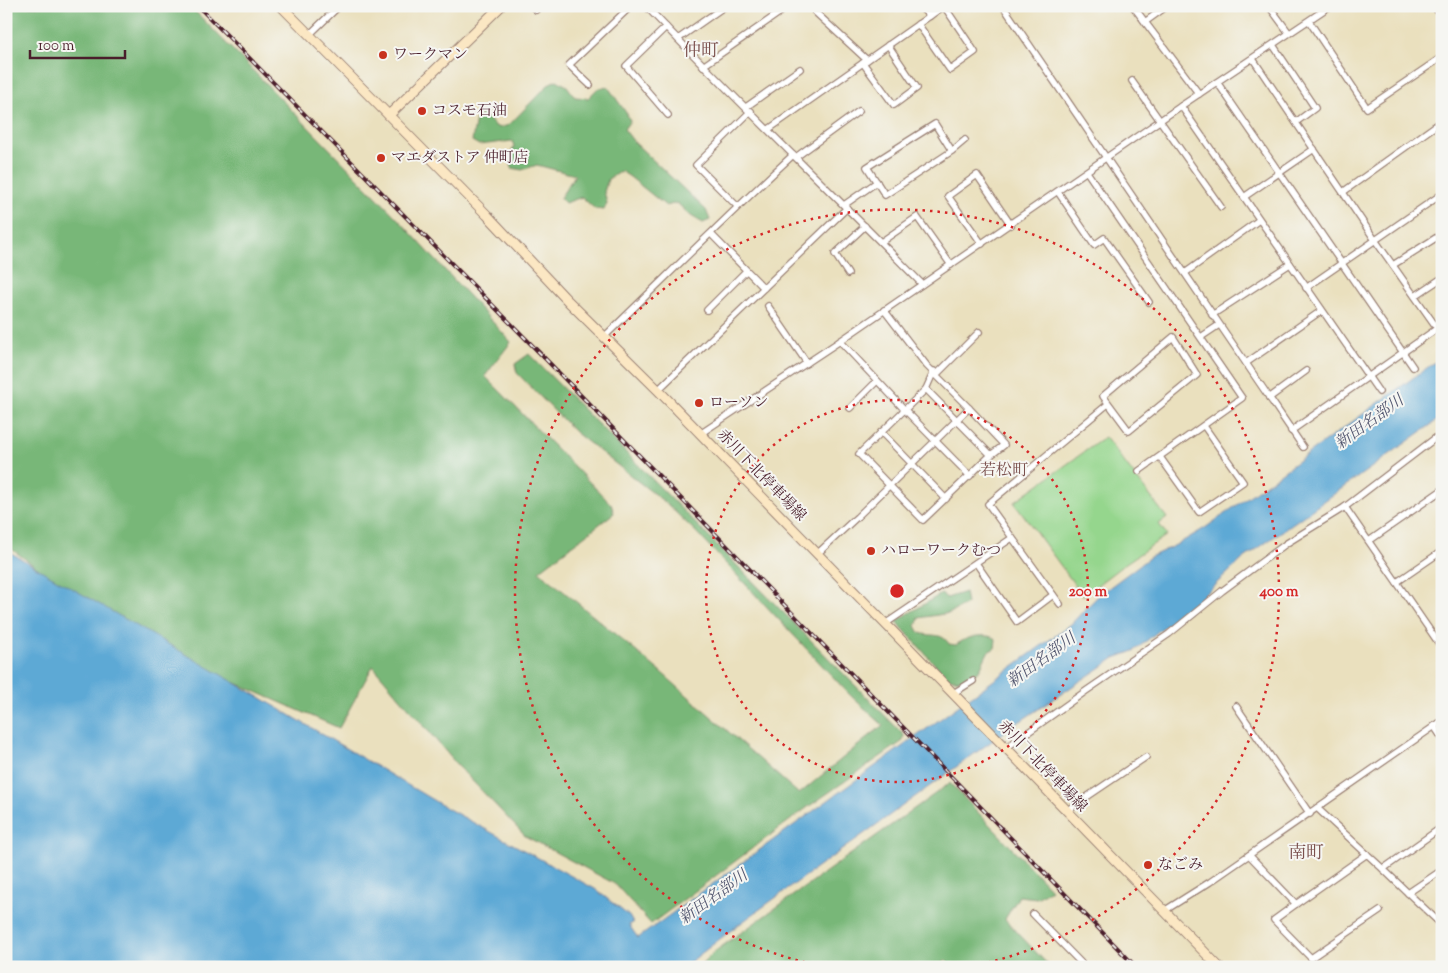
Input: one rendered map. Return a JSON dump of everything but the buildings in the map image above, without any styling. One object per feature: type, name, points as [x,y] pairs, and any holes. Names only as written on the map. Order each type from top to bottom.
[{"type":"main road","name":"赤川下北停車場線","points":[[281,6],[487,215],[568,301],[658,390],[1219,967]]},
{"type":"main road","points":[[389,115],[501,6]]},
{"type":"street","points":[[309,35],[339,6]]},
{"type":"street","points":[[590,85],[570,65],[631,6]]},
{"type":"street","points":[[646,6],[703,66],[751,111],[922,284]]},
{"type":"street","points":[[678,39],[725,6]]},
{"type":"street","points":[[703,66],[789,6]]},
{"type":"street","points":[[919,6],[930,16]]},
{"type":"street","points":[[768,129],[918,24],[930,16],[944,6],[976,52],[950,70],[918,24]]},
{"type":"street","points":[[1003,6],[1303,447]]},
{"type":"street","points":[[1133,6],[1199,94]]},
{"type":"street","points":[[1145,22],[1167,6]]},
{"type":"street","points":[[1269,6],[1289,34]]},
{"type":"street","points":[[700,434],[808,363],[1011,225],[1181,106],[1330,6]]},
{"type":"street","points":[[1434,6],[1442,17]]},
{"type":"street","points":[[815,12],[865,61],[894,105],[917,88],[888,45]]},
{"type":"street","points":[[1309,21],[1368,108],[1442,57]]},
{"type":"street","points":[[666,27],[626,66],[668,114]]},
{"type":"street","points":[[1274,45],[1315,108],[1296,122]]},
{"type":"street","points":[[1253,59],[1375,240],[1439,327],[1442,335]]},
{"type":"street","points":[[746,107],[800,68]]},
{"type":"street","points":[[1132,81],[1221,207]]},
{"type":"street","points":[[1217,82],[1414,367]]},
{"type":"street","points":[[1181,106],[1379,392]]},
{"type":"street","points":[[737,206],[696,165],[751,111]]},
{"type":"street","points":[[604,337],[711,234],[737,206],[794,156],[859,111]]},
{"type":"street","points":[[1343,192],[1442,121]]},
{"type":"street","points":[[952,151],[935,124],[868,168],[885,196],[952,151],[965,140]]},
{"type":"street","points":[[1244,197],[1314,149]]},
{"type":"street","points":[[1087,172],[1242,398],[1160,458],[1139,471]]},
{"type":"street","points":[[982,244],[948,196],[977,176],[1011,225]]},
{"type":"street","points":[[658,390],[846,207],[877,182]]},
{"type":"street","points":[[1058,192],[1094,244],[1104,238],[1149,302]]},
{"type":"street","points":[[1306,288],[1442,194]]},
{"type":"street","points":[[881,242],[917,216],[951,265]]},
{"type":"street","points":[[1184,273],[1259,220]]},
{"type":"street","points":[[848,274],[835,254],[865,226]]},
{"type":"street","points":[[711,234],[764,288]]},
{"type":"street","points":[[1393,265],[1442,234]]},
{"type":"street","points":[[1212,315],[1290,264]]},
{"type":"street","points":[[707,310],[746,271]]},
{"type":"street","points":[[1415,296],[1440,280],[1442,283]]},
{"type":"street","points":[[768,306],[808,363]]},
{"type":"street","points":[[884,310],[927,366],[935,372],[1004,445],[991,454],[923,520],[858,454],[926,389],[935,372],[979,332]]},
{"type":"street","points":[[1246,363],[1322,311]]},
{"type":"street","points":[[1201,338],[1220,326]]},
{"type":"street","points":[[1291,431],[1439,327]]},
{"type":"street","points":[[1173,338],[1197,375],[1129,431],[1108,404],[1103,396],[1173,338]]},
{"type":"street","points":[[840,341],[904,410],[970,476]]},
{"type":"street","points":[[1269,398],[1306,371]]},
{"type":"street","points":[[850,408],[877,381]]},
{"type":"street","points":[[926,389],[991,454]]},
{"type":"street","points":[[1060,604],[988,504],[1108,404]]},
{"type":"street","points":[[817,554],[857,518],[970,408]]},
{"type":"street","points":[[1160,458],[1199,512],[1243,482],[1204,426]]},
{"type":"street","points":[[881,432],[946,499]]},
{"type":"street","points":[[1004,747],[1169,634],[1222,591],[1287,543],[1345,506],[1442,433]]},
{"type":"street","points":[[1369,541],[1442,490]]},
{"type":"street","points":[[1345,506],[1442,648]]},
{"type":"street","points":[[885,624],[1012,538]]},
{"type":"street","points":[[1396,582],[1442,551]]},
{"type":"street","points":[[976,563],[1017,622],[1053,595]]},
{"type":"street","points":[[952,694],[973,680]]},
{"type":"street","points":[[1236,706],[1310,814]]},
{"type":"street","points":[[1164,911],[1310,814],[1442,721]]},
{"type":"street","points":[[1434,726],[1442,738]]},
{"type":"street","points":[[1066,811],[1146,758]]},
{"type":"street","points":[[1317,808],[1442,925]]},
{"type":"street","points":[[1383,869],[1442,827]]},
{"type":"street","points":[[1367,854],[1274,920],[1310,958],[1380,911]]},
{"type":"street","points":[[1249,855],[1296,904]]},
{"type":"street","points":[[1408,894],[1442,870]]},
{"type":"street","points":[[1033,914],[1085,967]]},
{"type":"green space","points":[[6,6],[190,6],[399,220],[511,342],[485,376],[611,504],[614,513],[539,571],[662,673],[799,794],[883,725],[851,696],[697,533],[667,504],[575,432],[517,373],[515,364],[529,354],[904,735],[903,741],[808,807],[651,924],[615,884],[525,836],[458,766],[373,666],[339,728],[192,664],[110,621],[6,545],[6,330],[8,328],[6,318]]},
{"type":"green space","points":[[557,80],[567,86],[575,97],[588,98],[597,89],[608,87],[630,121],[624,129],[634,142],[706,210],[710,220],[703,223],[691,216],[677,203],[666,206],[621,171],[608,179],[604,192],[607,203],[604,210],[595,209],[582,197],[565,203],[560,198],[575,175],[537,165],[522,170],[512,168],[510,156],[514,146],[512,141],[479,145],[472,141],[476,119],[483,113],[499,128],[509,125],[550,83]]},
{"type":"green space","points":[[1105,437],[1167,518],[1159,524],[1167,535],[1083,596],[1014,502]]},
{"type":"green space","points":[[965,592],[967,604],[950,613],[919,618],[916,626],[920,633],[940,636],[949,644],[956,645],[970,638],[981,636],[996,639],[995,648],[988,652],[980,669],[970,678],[961,680],[947,678],[896,621],[941,594],[947,598]]},
{"type":"green space","points":[[950,783],[1051,889],[1037,898],[1019,896],[1005,919],[1050,967],[953,967],[946,960],[939,967],[703,967],[702,964],[714,952]]},
{"type":"water","name":"新田名部川","points":[[1442,357],[1442,417],[1243,559],[1206,593],[1192,609],[1161,629],[1134,651],[1115,658],[1010,728],[734,928],[689,963],[691,967],[6,967],[6,550],[443,806],[595,889],[629,916],[633,923],[629,925],[638,938],[1070,625],[1098,596],[1150,557],[1178,544],[1205,528]]},
{"type":"railway","points":[[198,6],[528,341],[1136,967]]},
{"type":"place","name":"ワークマン","points":[[383,55]]},
{"type":"place","name":"コスモ石油","points":[[422,111]]},
{"type":"place","name":"マエダストア 仲町店","points":[[381,158]]},
{"type":"place","name":"ローソン","points":[[699,403]]},
{"type":"place","name":"ハローワークむつ","points":[[871,551]]},
{"type":"place","name":"なごみ","points":[[1148,865]]},
{"type":"district","name":"仲町","points":[[701,52]]},
{"type":"district","name":"若松町","points":[[1004,471]]},
{"type":"district","name":"南町","points":[[1306,854]]}]
